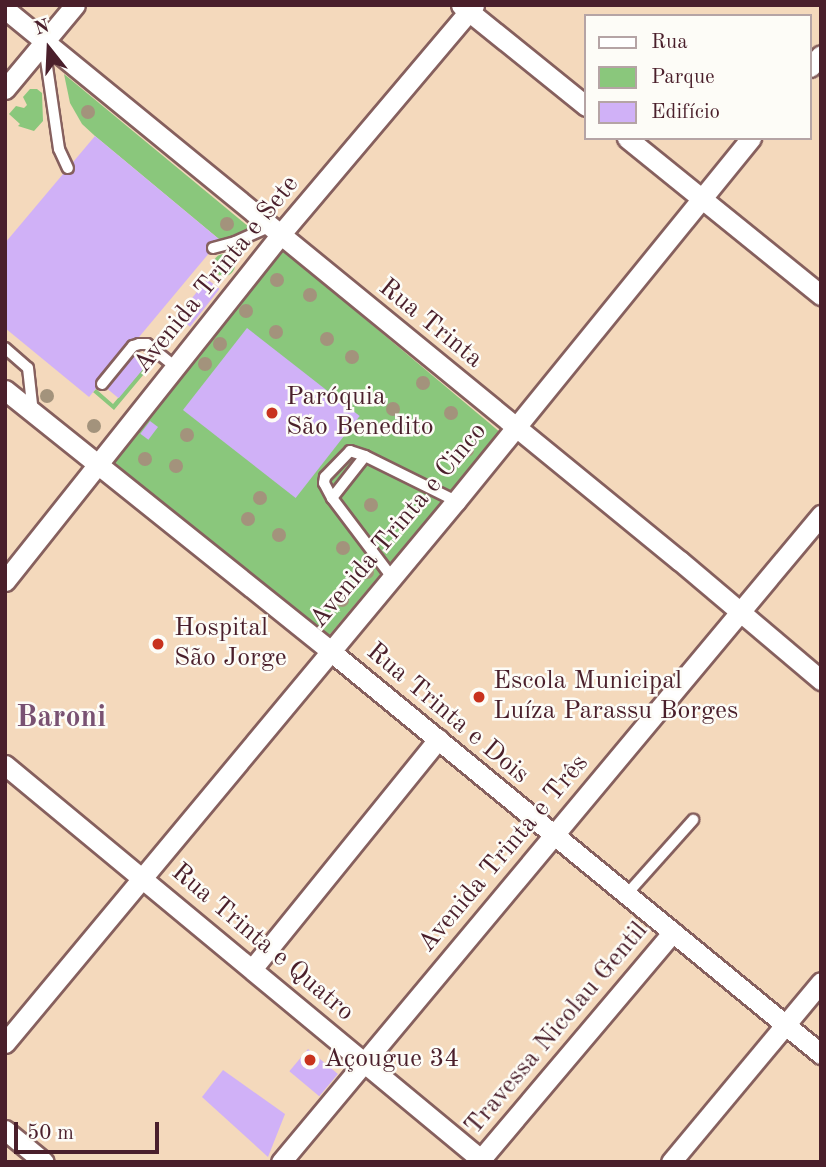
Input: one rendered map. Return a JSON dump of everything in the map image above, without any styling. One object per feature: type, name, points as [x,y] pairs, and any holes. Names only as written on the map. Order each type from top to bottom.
[{"type":"street","points":[[5,89],[75,5]]},
{"type":"street","points":[[468,7],[584,104]]},
{"type":"street","name":"Avenida Trinta e Sete","points":[[5,581],[175,367],[274,232],[468,7]]},
{"type":"street","name":"Rua Trinta","points":[[5,9],[821,680]]},
{"type":"street","points":[[630,140],[821,295]]},
{"type":"street","name":"Avenida Trinta e Cinco","points":[[5,1043],[456,500],[749,140]]},
{"type":"street","name":"Rua Trinta e Dois","points":[[5,390],[329,650],[552,836],[821,1054]]},
{"type":"street","name":"Avenida Trinta e Três","points":[[281,1162],[821,515]]},
{"type":"street","points":[[252,969],[438,739]]},
{"type":"street","name":"Rua Trinta e Quatro","points":[[5,765],[483,1161]]},
{"type":"street","name":"Travessa Nicolau Gentil","points":[[483,1161],[673,932]]},
{"type":"street","points":[[671,1162],[821,982]]},
{"type":"street","points":[[5,1130],[44,1162]]},
{"type":"lane","points":[[44,42],[59,149],[68,168]]},
{"type":"lane","points":[[213,248],[274,232]]},
{"type":"lane","points":[[102,384],[133,346],[139,344],[147,344],[175,367]]},
{"type":"lane","points":[[5,348],[28,368],[33,413]]},
{"type":"lane","points":[[391,576],[332,498],[324,483],[325,477],[350,451],[456,500]]},
{"type":"lane","points":[[332,498],[365,456]]},
{"type":"lane","points":[[626,895],[693,820]]},
{"type":"green space","points":[[64,74],[255,232],[220,240],[82,124],[70,103]]},
{"type":"green space","points":[[30,89],[37,89],[42,93],[43,121],[34,131],[18,126],[20,124],[9,114],[16,106],[24,108],[27,105],[23,97]]},
{"type":"green space","points":[[283,250],[500,432],[326,640],[109,458]]},
{"type":"green space","points":[[224,254],[232,257],[235,265],[232,273],[224,276],[216,273],[213,265],[216,257]]},
{"type":"green space","points":[[146,365],[149,368],[114,410],[93,392],[96,389],[113,404]]},
{"type":"building","points":[[95,136],[220,240],[89,397],[5,328],[5,243]]},
{"type":"building","points":[[207,279],[220,289],[190,327],[177,317]]},
{"type":"building","name":"Paróquia São Benedito","points":[[247,328],[360,416],[296,498],[183,410]]},
{"type":"building","points":[[134,355],[146,365],[119,398],[106,388]]},
{"type":"building","points":[[150,421],[158,427],[148,440],[140,434]]},
{"type":"building","name":"Açougue 34","points":[[308,1049],[338,1074],[319,1096],[289,1071]]},
{"type":"building","points":[[223,1070],[285,1114],[268,1157],[202,1097]]},
{"type":"place","name":"Paróquia São Benedito","points":[[272,413]]},
{"type":"place","name":"Hospital São Jorge","points":[[158,644]]},
{"type":"place","name":"Escola Municipal Luíza Parassu Borges","points":[[479,697]]},
{"type":"place","name":"Açougue 34","points":[[310,1060]]},
{"type":"district","name":"Baroni","points":[[61,718]]}]
